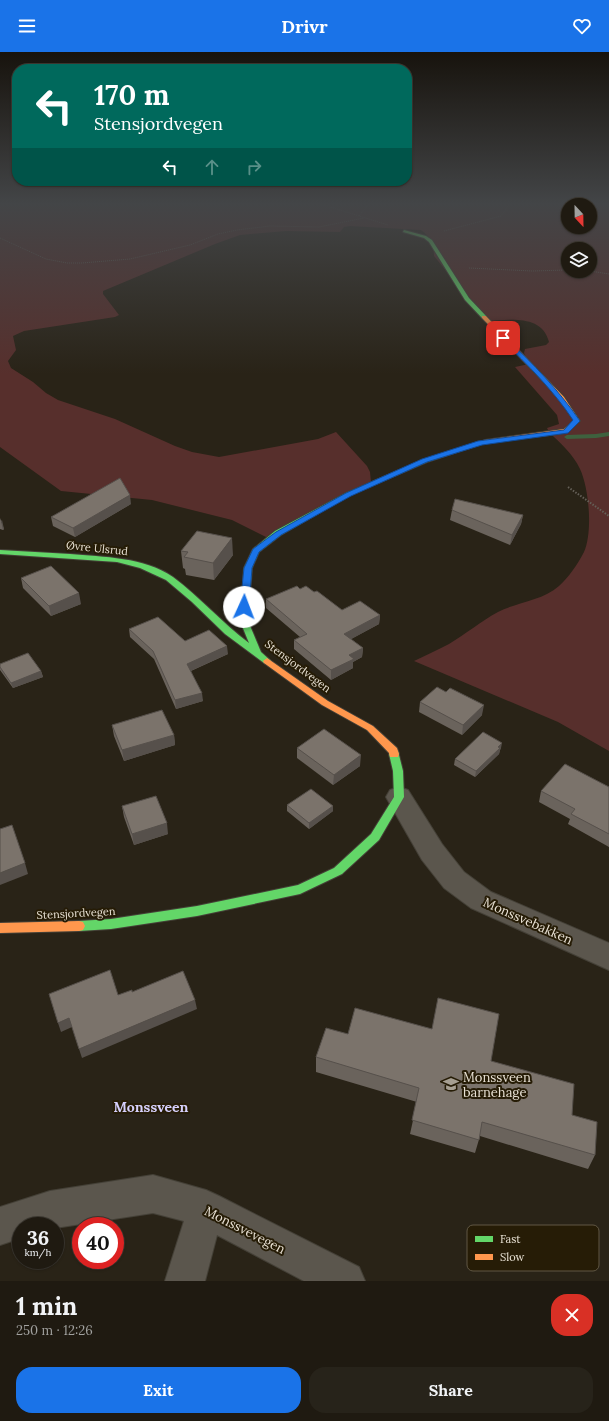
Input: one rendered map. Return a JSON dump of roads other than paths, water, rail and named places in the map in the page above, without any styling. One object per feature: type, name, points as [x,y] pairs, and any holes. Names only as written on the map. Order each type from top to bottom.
[{"type":"street","name":"Stensjordvegen","points":[[0,928],[111,924],[197,911],[300,889],[338,871],[375,837],[399,797],[398,771],[393,751],[370,728],[325,703],[257,653],[244,621],[248,568],[256,551],[278,533],[348,494],[425,461],[481,443],[566,431],[577,421],[562,398],[467,299],[442,259]]},
{"type":"street","name":"Øvre Ulsrud","points":[[0,552],[117,560],[143,566],[169,578],[196,600],[228,632],[257,653]]},
{"type":"street","name":"Monssvebakken","points":[[399,797],[432,852],[454,880],[459,884],[481,900],[609,956]]},
{"type":"street","name":"Monssvevegen","points":[[0,1226],[50,1210],[153,1194],[206,1209],[345,1281]]},
{"type":"street","points":[[185,1281],[206,1209]]},
{"type":"waterway","points":[[567,437],[609,434]]},
{"type":"place","name":"Monssveen barnehage","points":[[451,1084]]},
{"type":"district","name":"Monssveen","points":[[151,1107]]}]
